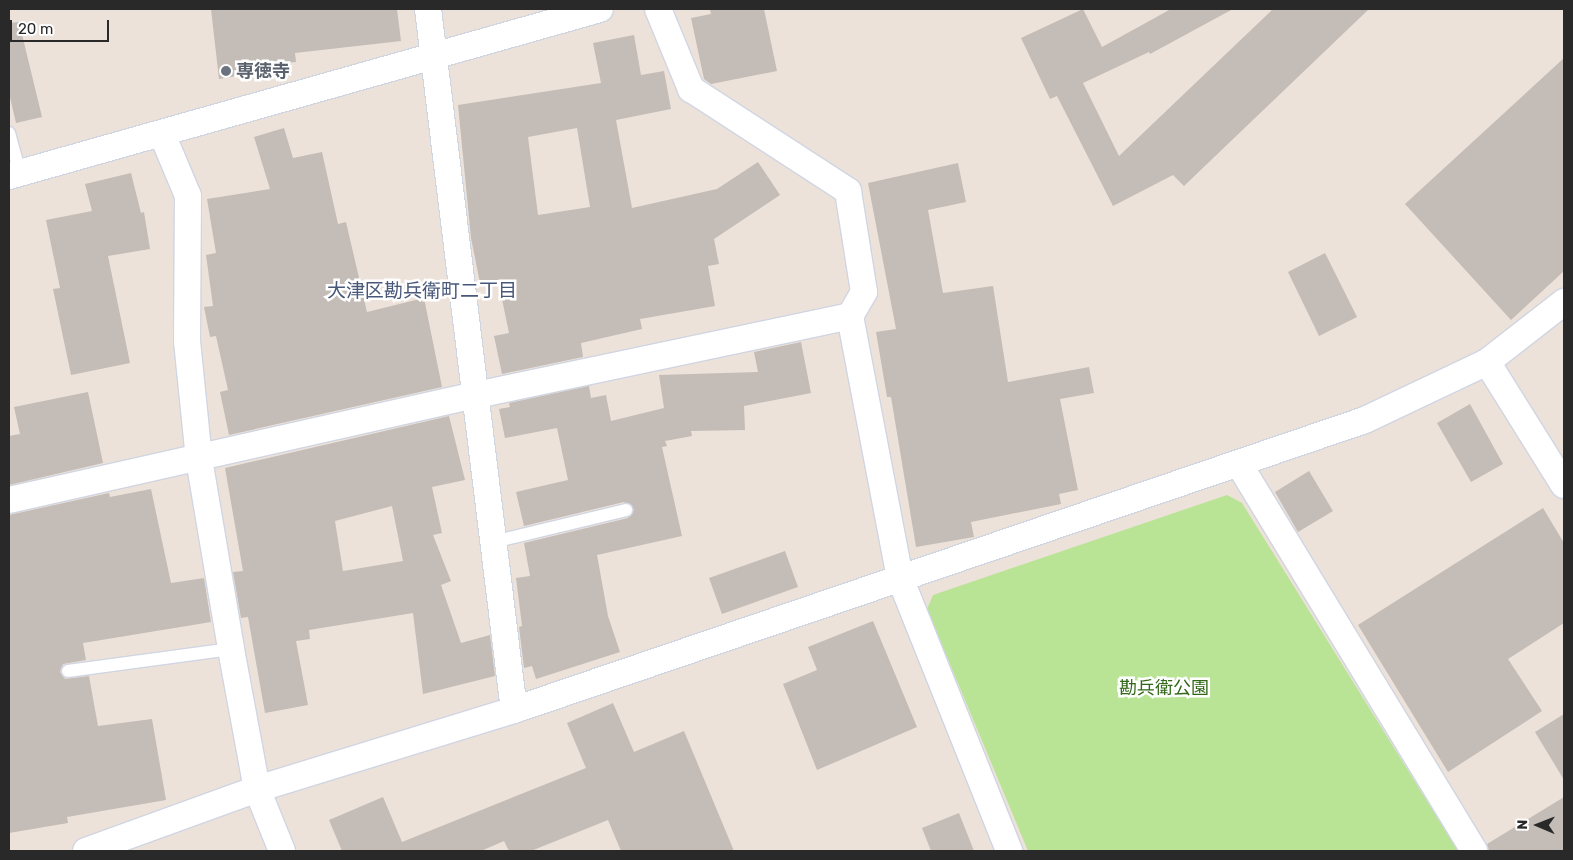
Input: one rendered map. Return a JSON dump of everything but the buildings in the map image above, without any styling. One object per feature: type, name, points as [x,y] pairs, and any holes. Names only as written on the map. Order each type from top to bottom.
[{"type":"street","points":[[428,9],[514,710]]},
{"type":"street","points":[[14,175],[434,58],[600,9]]},
{"type":"street","points":[[658,9],[691,89],[848,191],[864,292],[850,316],[900,578],[1009,851]]},
{"type":"street","points":[[162,134],[188,196],[188,341],[199,459],[257,789],[282,851]]},
{"type":"street","points":[[86,851],[257,789],[514,710],[1365,420],[1487,362],[1564,302]]},
{"type":"street","points":[[9,500],[199,459],[476,395],[850,316]]},
{"type":"street","points":[[1487,362],[1564,485]]},
{"type":"street","points":[[1239,464],[1474,851]]},
{"type":"lane","points":[[9,133],[14,175]]},
{"type":"lane","points":[[493,542],[626,510]]},
{"type":"lane","points":[[68,671],[231,649]]},
{"type":"green space","name":"勘兵衛公園","points":[[1227,495],[1242,503],[1458,851],[1028,851],[927,609],[933,595]]},
{"type":"place","name":"専徳寺","points":[[226,71]]},
{"type":"district","name":"大津区勘兵衛町二丁目","points":[[422,291]]}]
